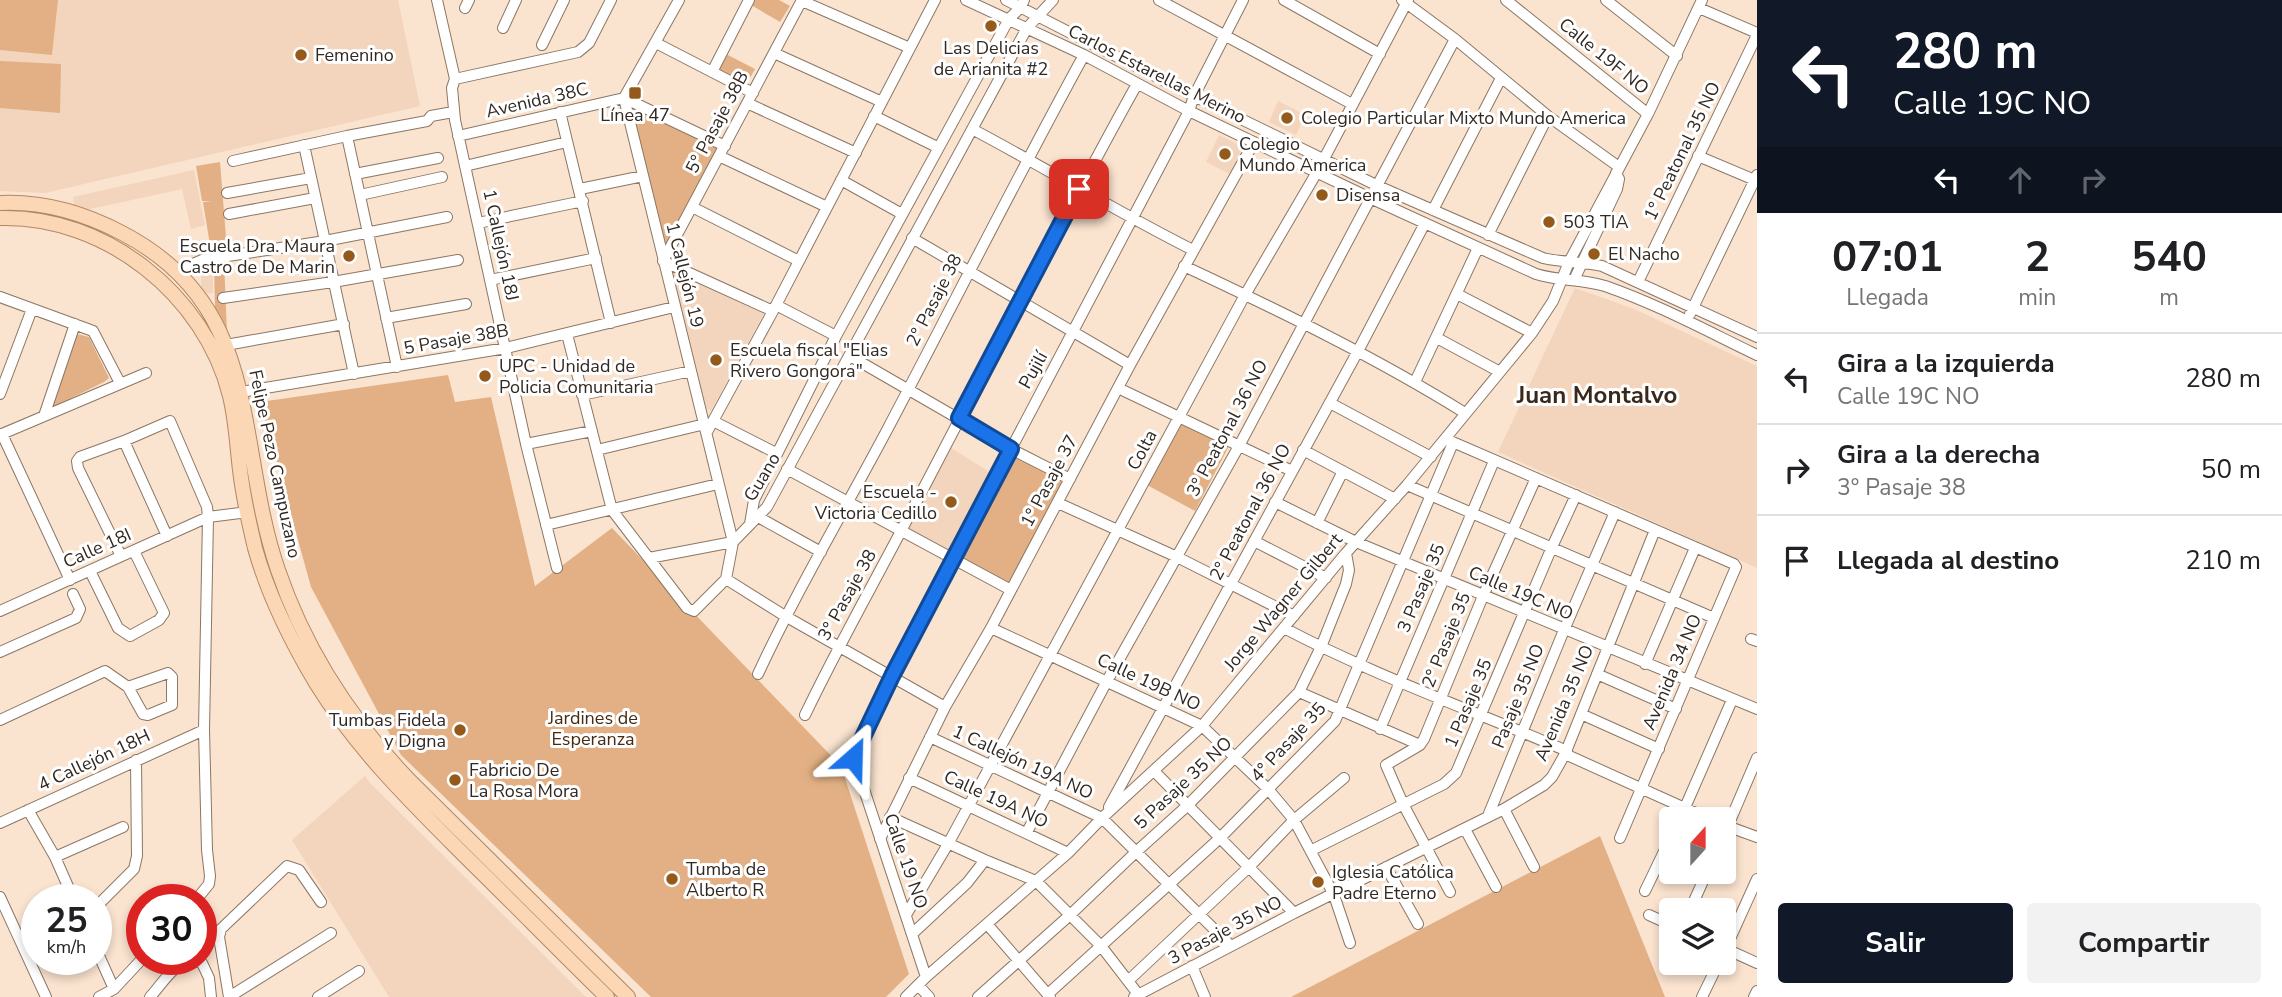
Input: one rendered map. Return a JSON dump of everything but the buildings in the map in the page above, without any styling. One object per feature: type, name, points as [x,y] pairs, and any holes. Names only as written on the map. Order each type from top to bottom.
[{"type":"main road","name":"Felipe Pezo Campuzano","points":[[0,203],[53,207],[91,219],[138,241],[176,271],[204,305],[226,345],[242,392],[255,480],[277,568],[289,600],[317,657],[342,699],[375,744],[409,780],[628,997]]},
{"type":"main road","name":"Felipe Pezo Campuzano","points":[[0,218],[44,222],[92,237],[148,270],[186,307],[211,345],[230,395],[240,474],[261,569],[285,626],[317,684],[355,739],[404,795],[607,997]]},
{"type":"street","name":"1 Callejón 18J","points":[[437,0],[455,79],[452,88],[453,111],[458,136],[526,444],[557,568]]},
{"type":"street","points":[[503,28],[516,0]]},
{"type":"street","points":[[455,79],[578,52],[589,43],[611,0]]},
{"type":"street","points":[[679,0],[624,98],[827,207]]},
{"type":"street","points":[[712,72],[749,0]]},
{"type":"street","points":[[788,0],[801,2],[910,48]]},
{"type":"street","points":[[708,426],[775,308],[935,0]]},
{"type":"street","name":"Carlos Estarellas Merino","points":[[966,0],[1084,55],[1189,111],[1478,248],[1546,278],[1604,286],[1687,321],[1757,355]]},
{"type":"street","name":"Carlos Estarellas Merino","points":[[1006,0],[1022,4],[1194,96],[1324,160],[1488,235],[1543,258],[1582,261],[1602,267],[1755,332]]},
{"type":"street","name":"Guano","points":[[750,526],[766,507],[788,469],[1027,28],[1053,0]]},
{"type":"street","points":[[1158,0],[1352,104]]},
{"type":"street","name":"Pujilí","points":[[853,756],[892,676],[1189,111],[1242,0]]},
{"type":"street","points":[[1284,0],[1380,54]]},
{"type":"street","name":"Calle 19F NO","points":[[1506,0],[1648,114]]},
{"type":"street","points":[[1606,0],[1677,56]]},
{"type":"street","points":[[542,45],[562,1]]},
{"type":"street","points":[[1405,1],[1618,170]]},
{"type":"street","name":"Colta","points":[[906,915],[1051,656],[1245,295],[1324,160],[1405,1]]},
{"type":"street","name":"5° Pasaje 38B","points":[[663,261],[801,2]]},
{"type":"street","name":"Guano","points":[[750,526],[754,500],[836,336],[937,147],[1009,19],[1022,4]]},
{"type":"street","points":[[1701,4],[1757,34]]},
{"type":"street","name":"Jorge Wagner Gilbert","points":[[1568,279],[1569,262],[1648,114],[1701,4]]},
{"type":"street","name":"1° Peatonal 35 NO","points":[[1638,282],[1757,34]]},
{"type":"street","name":"3° Peatonal 36 NO","points":[[1027,832],[1107,681],[1239,446],[1455,39]]},
{"type":"street","points":[[656,43],[712,72],[750,98],[856,153]]},
{"type":"street","points":[[774,53],[882,102]]},
{"type":"street","name":"2° Pasaje 38","points":[[758,674],[785,616],[848,503],[967,272],[1084,55]]},
{"type":"street","points":[[1433,210],[1501,78]]},
{"type":"street","name":"3° Pasaje 38","points":[[805,715],[838,645],[901,532],[1079,189],[1137,84]]},
{"type":"street","name":"Avenida 38C","points":[[458,136],[624,98]]},
{"type":"street","name":"1 Callejón 19","points":[[624,98],[674,307],[708,426],[718,484],[733,542],[726,579]]},
{"type":"street","points":[[233,161],[427,121],[431,116],[453,111]]},
{"type":"street","points":[[560,112],[611,323]]},
{"type":"street","points":[[874,116],[937,147]]},
{"type":"street","points":[[1488,235],[1548,117]]},
{"type":"street","points":[[972,129],[1028,158],[1132,219],[1193,250]]},
{"type":"street","points":[[347,136],[397,368]]},
{"type":"street","points":[[465,166],[567,142]]},
{"type":"street","name":"1° Pasaje 37","points":[[880,839],[945,707],[991,628],[1130,365],[1254,142]]},
{"type":"street","points":[[304,145],[354,374]]},
{"type":"street","points":[[1687,321],[1756,178],[1698,156]]},
{"type":"street","points":[[355,174],[438,158]]},
{"type":"street","name":"Jorge Wagner Gilbert","points":[[906,997],[1068,853],[1202,726],[1346,553],[1431,457],[1449,441],[1465,413],[1532,332],[1582,261],[1616,189],[1618,170]]},
{"type":"street","points":[[478,223],[643,176]]},
{"type":"street","points":[[360,195],[442,177]]},
{"type":"street","points":[[227,193],[311,178]]},
{"type":"street","points":[[841,180],[902,214]]},
{"type":"street","points":[[229,214],[316,198]]},
{"type":"street","points":[[692,207],[799,261]]},
{"type":"street","points":[[176,271],[188,264],[224,256],[325,241],[447,217]]},
{"type":"street","name":"2° Peatonal 36 NO","points":[[1103,817],[1425,223]]},
{"type":"street","points":[[912,238],[1130,365]]},
{"type":"street","points":[[1415,382],[1478,248]]},
{"type":"street","points":[[490,280],[596,258]]},
{"type":"street","points":[[223,298],[458,260]]},
{"type":"street","points":[[663,261],[836,336]]},
{"type":"street","points":[[1184,266],[1358,351],[1465,413]]},
{"type":"street","points":[[1457,294],[1532,332]]},
{"type":"street","points":[[0,297],[93,331],[120,383]]},
{"type":"street","points":[[386,318],[466,304]]},
{"type":"street","name":"5 Pasaje 38B","points":[[242,392],[506,348],[674,307]]},
{"type":"street","points":[[0,394],[32,309]]},
{"type":"street","points":[[44,416],[75,324]]},
{"type":"street","points":[[226,345],[344,324]]},
{"type":"street","points":[[567,334],[612,510],[689,610],[694,611],[726,579],[785,616],[945,707]]},
{"type":"street","points":[[1437,338],[1500,372]]},
{"type":"street","points":[[850,356],[1011,449],[1070,479]]},
{"type":"street","points":[[582,395],[691,371]]},
{"type":"street","points":[[70,580],[1,434],[146,373]]},
{"type":"street","points":[[1118,388],[1292,471]]},
{"type":"street","points":[[1330,402],[1431,457]]},
{"type":"street","points":[[121,556],[77,461],[80,457],[170,421],[207,507],[208,517],[204,730],[209,884]]},
{"type":"street","points":[[597,450],[708,426],[776,453]]},
{"type":"street","points":[[526,444],[592,431]]},
{"type":"street","points":[[124,441],[167,536]]},
{"type":"street","points":[[1449,441],[1695,548],[1645,664]]},
{"type":"street","name":"4° Pasaje 35","points":[[1049,996],[1220,838],[1335,721],[1431,495],[1449,441]]},
{"type":"street","points":[[1303,450],[1395,499]]},
{"type":"street","name":"3 Pasaje 35","points":[[1380,729],[1494,461]]},
{"type":"street","points":[[788,469],[1011,590]]},
{"type":"street","points":[[1317,523],[1343,471]]},
{"type":"street","name":"2° Pasaje 35","points":[[1420,745],[1535,478]]},
{"type":"street","points":[[546,525],[718,484]]},
{"type":"street","points":[[1407,485],[1634,581],[1714,618]]},
{"type":"street","name":"1 Pasaje 35","points":[[1312,850],[1444,784],[1455,774],[1576,495]]},
{"type":"street","name":"Calle 19C NO","points":[[1275,502],[1356,542],[1442,579],[1757,709]]},
{"type":"street","points":[[1058,503],[1177,557],[1294,616]]},
{"type":"street","name":"Calle 18I","points":[[0,611],[208,517],[248,512]]},
{"type":"street","name":"Pasaje 35 NO","points":[[1488,816],[1615,512]]},
{"type":"street","points":[[758,517],[821,552]]},
{"type":"street","points":[[649,558],[733,542],[750,526]]},
{"type":"street","name":"Avenida 35 NO","points":[[1334,895],[1504,808],[1544,785],[1552,777],[1566,752],[1655,530]]},
{"type":"street","points":[[1254,541],[1326,578]]},
{"type":"street","name":"Avenida 34 NO","points":[[1620,838],[1736,569],[1734,564],[1695,548]]},
{"type":"street","points":[[90,570],[118,628],[130,636],[159,620],[164,613],[134,551]]},
{"type":"street","name":"5 Pasaje 35 NO","points":[[985,995],[1017,961],[1187,806],[1299,692],[1321,647],[1349,576],[1346,553]]},
{"type":"street","points":[[0,652],[76,618],[80,609],[73,594]]},
{"type":"street","name":"Calle 19B NO","points":[[991,628],[1202,726],[1268,789],[1294,820],[1334,895],[1350,943]]},
{"type":"street","points":[[1284,628],[1401,683],[1566,752],[1670,807]]},
{"type":"street","points":[[0,720],[105,671],[128,687],[144,714],[148,715],[172,705],[172,677],[168,673],[128,687]]},
{"type":"street","points":[[1597,674],[1676,709]]},
{"type":"street","points":[[1299,692],[1420,745]]},
{"type":"street","points":[[1685,807],[1732,700]]},
{"type":"street","points":[[1581,714],[1659,749]]},
{"type":"street","name":"4 Callejón 18H","points":[[0,823],[204,730]]},
{"type":"street","name":"1 Callejón 19A NO","points":[[930,737],[1103,817]]},
{"type":"street","points":[[1420,745],[1389,761],[1386,768],[1450,892]]},
{"type":"street","name":"Calle 19 NO","points":[[853,756],[912,934],[922,981],[929,997]]},
{"type":"street","points":[[1735,807],[1757,758]]},
{"type":"street","points":[[112,891],[134,869],[137,856],[136,760]]},
{"type":"street","points":[[1154,771],[1294,913]]},
{"type":"street","name":"Calle 19A NO","points":[[909,778],[1068,853]]},
{"type":"street","points":[[1128,981],[1249,867],[1294,820],[1344,778]]},
{"type":"street","points":[[1504,808],[1534,867]]},
{"type":"street","points":[[28,810],[67,884]]},
{"type":"street","points":[[890,817],[1036,881],[1101,946],[1136,996]]},
{"type":"street","points":[[1103,817],[1231,946]]},
{"type":"street","points":[[55,858],[123,827]]},
{"type":"street","points":[[1465,829],[1496,887]]},
{"type":"street","points":[[1736,832],[1757,837]]},
{"type":"street","points":[[912,934],[967,883],[985,860]]},
{"type":"street","points":[[1645,891],[1659,861]]},
{"type":"street","points":[[321,902],[299,870],[288,866],[226,922],[219,937],[229,997],[331,933]]},
{"type":"street","points":[[1386,867],[1418,924]]},
{"type":"street","points":[[1736,924],[1757,879]]},
{"type":"street","name":"3 Pasaje 35 NO","points":[[1136,996],[1155,992],[1192,966],[1334,895]]},
{"type":"street","points":[[0,897],[46,997]]},
{"type":"street","points":[[1649,915],[1659,920]]},
{"type":"street","points":[[987,924],[1049,996]]},
{"type":"street","points":[[1736,955],[1757,963]]},
{"type":"street","points":[[150,997],[181,962],[192,959],[202,963],[209,978],[211,997]]},
{"type":"street","points":[[1192,966],[1205,997]]},
{"type":"street","points":[[318,997],[359,971]]},
{"type":"street","points":[[108,975],[114,989]]},
{"type":"street","points":[[99,997],[114,989],[127,975]]},
{"type":"street","points":[[1702,997],[1713,975]]},
{"type":"street","points":[[1754,997],[1757,991]]},
{"type":"shaded area","points":[[0,0],[398,0],[420,106],[45,193],[0,191]]},
{"type":"shaded area","name":"Colegio Particular Mixto Mundo America","points":[[1278,101],[1305,115],[1296,135],[1269,122]]},
{"type":"shaded area","name":"Colegio Mundo America","points":[[1219,135],[1243,147],[1230,174],[1206,162]]},
{"type":"shaded area","points":[[194,170],[205,225],[191,229],[182,189],[86,210],[74,205],[73,197]]},
{"type":"shaded area","points":[[201,266],[213,266],[213,293],[201,294]]},
{"type":"shaded area","name":"Escuela fiscal \"Elias Rivero Gongora\"","points":[[667,267],[765,312],[711,411],[706,408]]},
{"type":"shaded area","points":[[1575,288],[1634,309],[1757,366],[1757,568],[1498,452]]},
{"type":"shaded area","name":"Escuela - Victoria Cedillo","points":[[951,448],[996,476],[953,553],[907,529]]},
{"type":"shaded area","points":[[365,776],[586,997],[389,997],[292,840]]},
{"type":"green space","points":[[0,0],[58,0],[52,55],[0,50]]},
{"type":"green space","points":[[753,0],[779,0],[790,6],[780,22],[751,5]]},
{"type":"green space","points":[[724,53],[755,69],[746,85],[716,69]]},
{"type":"green space","points":[[0,61],[61,64],[60,113],[0,108]]},
{"type":"green space","points":[[630,103],[721,147],[664,253]]},
{"type":"green space","points":[[220,162],[227,250],[211,251],[203,202],[212,201],[202,201],[196,166]]},
{"type":"green space","points":[[224,261],[227,332],[215,308],[214,263]]},
{"type":"green space","points":[[77,334],[89,337],[109,378],[55,406],[52,403]]},
{"type":"green space","name":"Jardines de Esperanza","points":[[448,375],[455,402],[491,397],[535,586],[612,528],[841,766],[909,974],[886,997],[651,997],[401,755],[311,587],[260,402]]},
{"type":"green space","points":[[1181,421],[1229,446],[1195,511],[1147,485]]},
{"type":"green space","points":[[1017,454],[1067,483],[1012,585],[962,558]]},
{"type":"green space","points":[[1600,836],[1665,997],[1291,997]]},
{"type":"place","name":"Las Delicias de Arianita #2","points":[[991,26]]},
{"type":"place","name":"Femenino","points":[[301,55]]},
{"type":"place","name":"Línea 47","points":[[635,93]]},
{"type":"place","name":"Colegio Particular Mixto Mundo America","points":[[1287,118]]},
{"type":"place","name":"Colegio Mundo America","points":[[1225,154]]},
{"type":"place","name":"Disensa","points":[[1322,195]]},
{"type":"place","name":"503 TIA","points":[[1549,222]]},
{"type":"place","name":"El Nacho","points":[[1594,254]]},
{"type":"place","name":"Escuela Dra. Maura Castro de De Marin","points":[[349,256]]},
{"type":"place","name":"Escuela fiscal \"Elias Rivero Gongora\"","points":[[716,360]]},
{"type":"place","name":"UPC - Unidad de Policia Comunitaria","points":[[485,376]]},
{"type":"place","name":"Escuela - Victoria Cedillo","points":[[951,502]]},
{"type":"place","name":"Tumbas Fidela y Digna","points":[[460,730]]},
{"type":"place","name":"Fabricio De La Rosa Mora","points":[[455,780]]},
{"type":"place","name":"Tumba de Alberto R","points":[[672,879]]},
{"type":"place","name":"Iglesia Católica Padre Eterno","points":[[1318,882]]},
{"type":"district","name":"Juan Montalvo","points":[[1597,395]]},
{"type":"route","points":[[853,758],[892,676],[1011,449],[959,418],[1079,189]]}]
